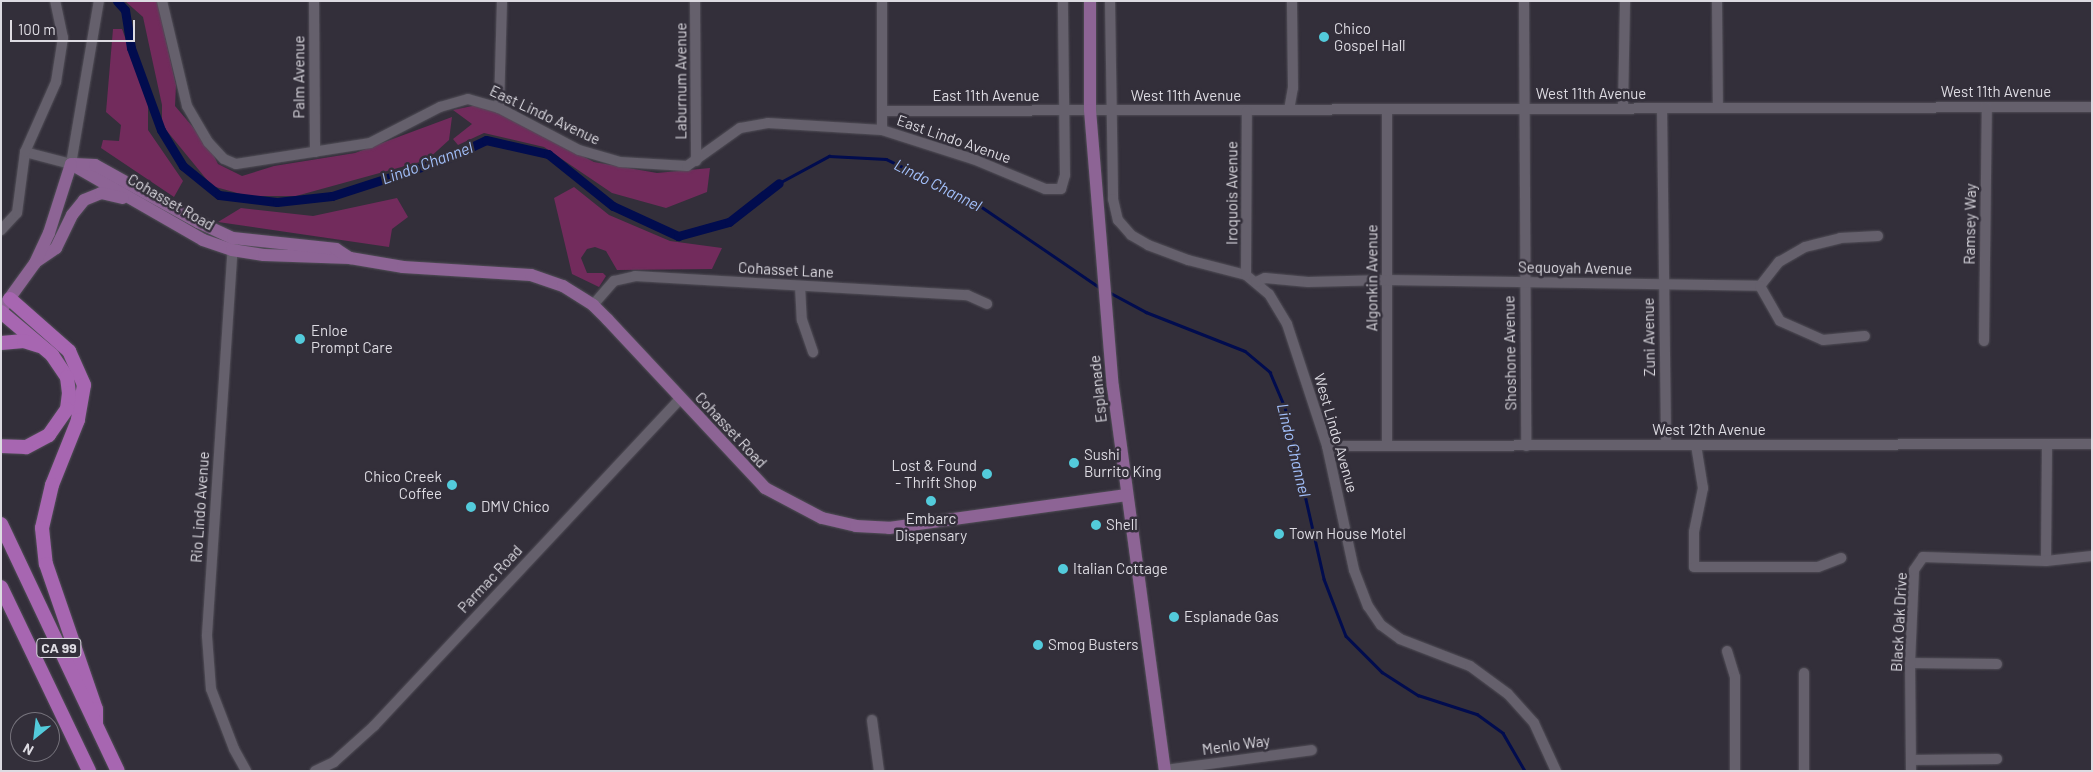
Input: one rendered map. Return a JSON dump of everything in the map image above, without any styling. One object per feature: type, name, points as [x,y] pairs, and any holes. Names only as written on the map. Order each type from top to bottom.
[{"type":"highway","points":[[1,446],[18,448],[36,444],[59,425],[67,409],[67,377],[62,367],[4,307]]},
{"type":"highway","points":[[4,307],[68,351],[84,385],[78,420],[50,492],[42,528],[46,564],[96,709],[96,724]]},
{"type":"highway","points":[[1,343],[24,341],[42,347]]},
{"type":"highway","name":"CA 99","points":[[1,524],[118,771]]},
{"type":"highway","name":"CA 99","points":[[1,587],[89,771]]},
{"type":"main road","name":"Esplanade","points":[[1090,1],[1090,110],[1107,313],[1127,495],[1165,770]]},
{"type":"main road","name":"Cohasset Road","points":[[71,164],[203,240],[233,244]]},
{"type":"main road","name":"Cohasset Road","points":[[71,164],[95,165],[198,222],[233,244],[264,256],[350,258],[403,267],[531,275],[563,286],[593,305],[765,488],[804,511],[839,523],[889,528],[1127,495]]},
{"type":"main road","points":[[4,307],[35,263],[58,211],[71,164]]},
{"type":"main road","points":[[35,263],[56,248],[77,206],[92,195],[111,193],[150,209]]},
{"type":"street","points":[[1,230],[17,213],[25,152],[56,82],[63,38],[55,1]]},
{"type":"street","name":"East Lindo Avenue","points":[[162,1],[187,106],[208,142],[224,159],[246,164],[370,143],[458,100],[478,100],[499,108],[595,156],[676,167],[696,161],[740,128],[768,123],[882,130],[973,159],[1045,189],[1061,189],[1065,175],[1064,111]]},
{"type":"street","name":"Palm Avenue","points":[[314,1],[315,152]]},
{"type":"street","points":[[499,108],[502,1]]},
{"type":"street","name":"Laburnum Avenue","points":[[695,1],[696,161]]},
{"type":"street","points":[[882,1],[882,130]]},
{"type":"street","points":[[1063,1],[1064,111]]},
{"type":"street","name":"West Lindo Avenue","points":[[1110,1],[1113,199],[1122,226],[1154,248],[1246,276],[1256,282],[1273,299],[1287,324],[1327,446],[1354,570],[1362,594],[1375,618],[1400,639],[1470,666],[1501,688],[1530,717],[1556,771]]},
{"type":"street","points":[[1289,110],[1292,88],[1292,1]]},
{"type":"street","name":"Shoshone Avenue","points":[[1524,1],[1523,282],[1526,446]]},
{"type":"street","points":[[1622,108],[1624,1]]},
{"type":"street","points":[[1717,1],[1718,108]]},
{"type":"street","points":[[25,152],[71,164],[99,4]]},
{"type":"street","name":"Ramsey Way","points":[[1984,341],[1987,107]]},
{"type":"street","name":"West 11th Avenue","points":[[1090,110],[2092,107]]},
{"type":"street","name":"Zuni Avenue","points":[[1662,108],[1662,284],[1666,445]]},
{"type":"street","name":"East 11th Avenue","points":[[882,112],[1090,110]]},
{"type":"street","name":"Algonkin Avenue","points":[[1387,110],[1387,446]]},
{"type":"street","name":"Iroquois Avenue","points":[[1246,276],[1247,111]]},
{"type":"street","points":[[1865,336],[1823,340],[1780,321],[1760,286],[1779,262],[1805,247],[1840,238],[1878,236]]},
{"type":"street","name":"Rio Lindo Avenue","points":[[233,244],[207,636],[211,689],[234,749],[246,771]]},
{"type":"street","name":"Cohasset Lane","points":[[593,305],[614,282],[635,276],[967,295],[988,304]]},
{"type":"street","name":"Sequoyah Avenue","points":[[1256,282],[1265,278],[1308,282],[1387,280],[1760,286]]},
{"type":"street","points":[[800,286],[801,316],[814,352]]},
{"type":"street","name":"Parmac Road","points":[[315,771],[334,762],[374,726],[680,399]]},
{"type":"street","points":[[2046,444],[2046,561]]},
{"type":"street","name":"West 12th Avenue","points":[[1327,446],[2092,444]]},
{"type":"street","points":[[1696,445],[1703,488],[1694,532],[1694,567],[1818,567],[1841,558]]},
{"type":"street","name":"Black Oak Drive","points":[[1911,771],[1910,664],[1914,570],[1923,557],[2046,561],[2092,556]]},
{"type":"street","points":[[1727,652],[1735,677],[1735,771]]},
{"type":"street","points":[[1910,664],[1996,664]]},
{"type":"street","points":[[1804,673],[1804,771]]},
{"type":"street","points":[[872,720],[879,771]]},
{"type":"street","name":"Menlo Way","points":[[1165,770],[1312,750]]},
{"type":"street","points":[[1912,760],[1997,759]]},
{"type":"shaded area","points":[[125,1],[157,1],[176,85],[175,106],[209,146],[218,164],[242,176],[274,166],[355,153],[452,117],[449,140],[427,160],[296,196],[248,196],[212,186],[162,125],[162,105],[143,17]]},
{"type":"shaded area","points":[[113,29],[122,29],[148,101],[148,130],[183,181],[174,197],[101,148],[103,140],[119,141],[121,125],[106,112]]},
{"type":"shaded area","points":[[482,104],[594,162],[657,173],[710,168],[707,192],[666,208],[612,193],[544,147],[484,133],[458,145],[453,139],[472,124],[453,110]]},
{"type":"shaded area","points":[[574,187],[609,215],[670,241],[722,248],[712,269],[617,270],[606,251],[595,247],[587,249],[581,258],[587,273],[603,273],[606,276],[599,287],[572,274],[554,198]]},
{"type":"shaded area","points":[[397,198],[408,217],[392,229],[389,247],[218,222],[241,208],[313,216]]},
{"type":"waterway","name":"Lindo Channel","points":[[117,1],[125,10],[131,48],[161,130],[183,166],[219,195],[277,202],[332,196],[446,159],[486,140],[548,154],[613,206],[678,236],[729,222],[779,183]]},
{"type":"waterway","name":"Lindo Channel","points":[[779,183],[829,156],[886,159],[973,201],[1099,287]]},
{"type":"waterway","name":"Lindo Channel","points":[[1109,292],[1146,312],[1245,351],[1270,372],[1285,407],[1324,579],[1346,636],[1382,672],[1418,695],[1477,714],[1503,733],[1525,771]]},
{"type":"place","name":"Chico Gospel Hall","points":[[1324,37]]},
{"type":"place","name":"Enloe Prompt Care","points":[[300,339]]},
{"type":"place","name":"Sushi Burrito King","points":[[1074,463]]},
{"type":"place","name":"Lost & Found - Thrift Shop","points":[[987,474]]},
{"type":"place","name":"Chico Creek Coffee","points":[[452,485]]},
{"type":"place","name":"Embarc Dispensary","points":[[931,501]]},
{"type":"place","name":"DMV Chico","points":[[471,507]]},
{"type":"place","name":"Shell","points":[[1096,525]]},
{"type":"place","name":"Town House Motel","points":[[1279,534]]},
{"type":"place","name":"Italian Cottage","points":[[1063,569]]},
{"type":"place","name":"Esplanade Gas","points":[[1174,617]]},
{"type":"place","name":"Smog Busters","points":[[1038,645]]}]
